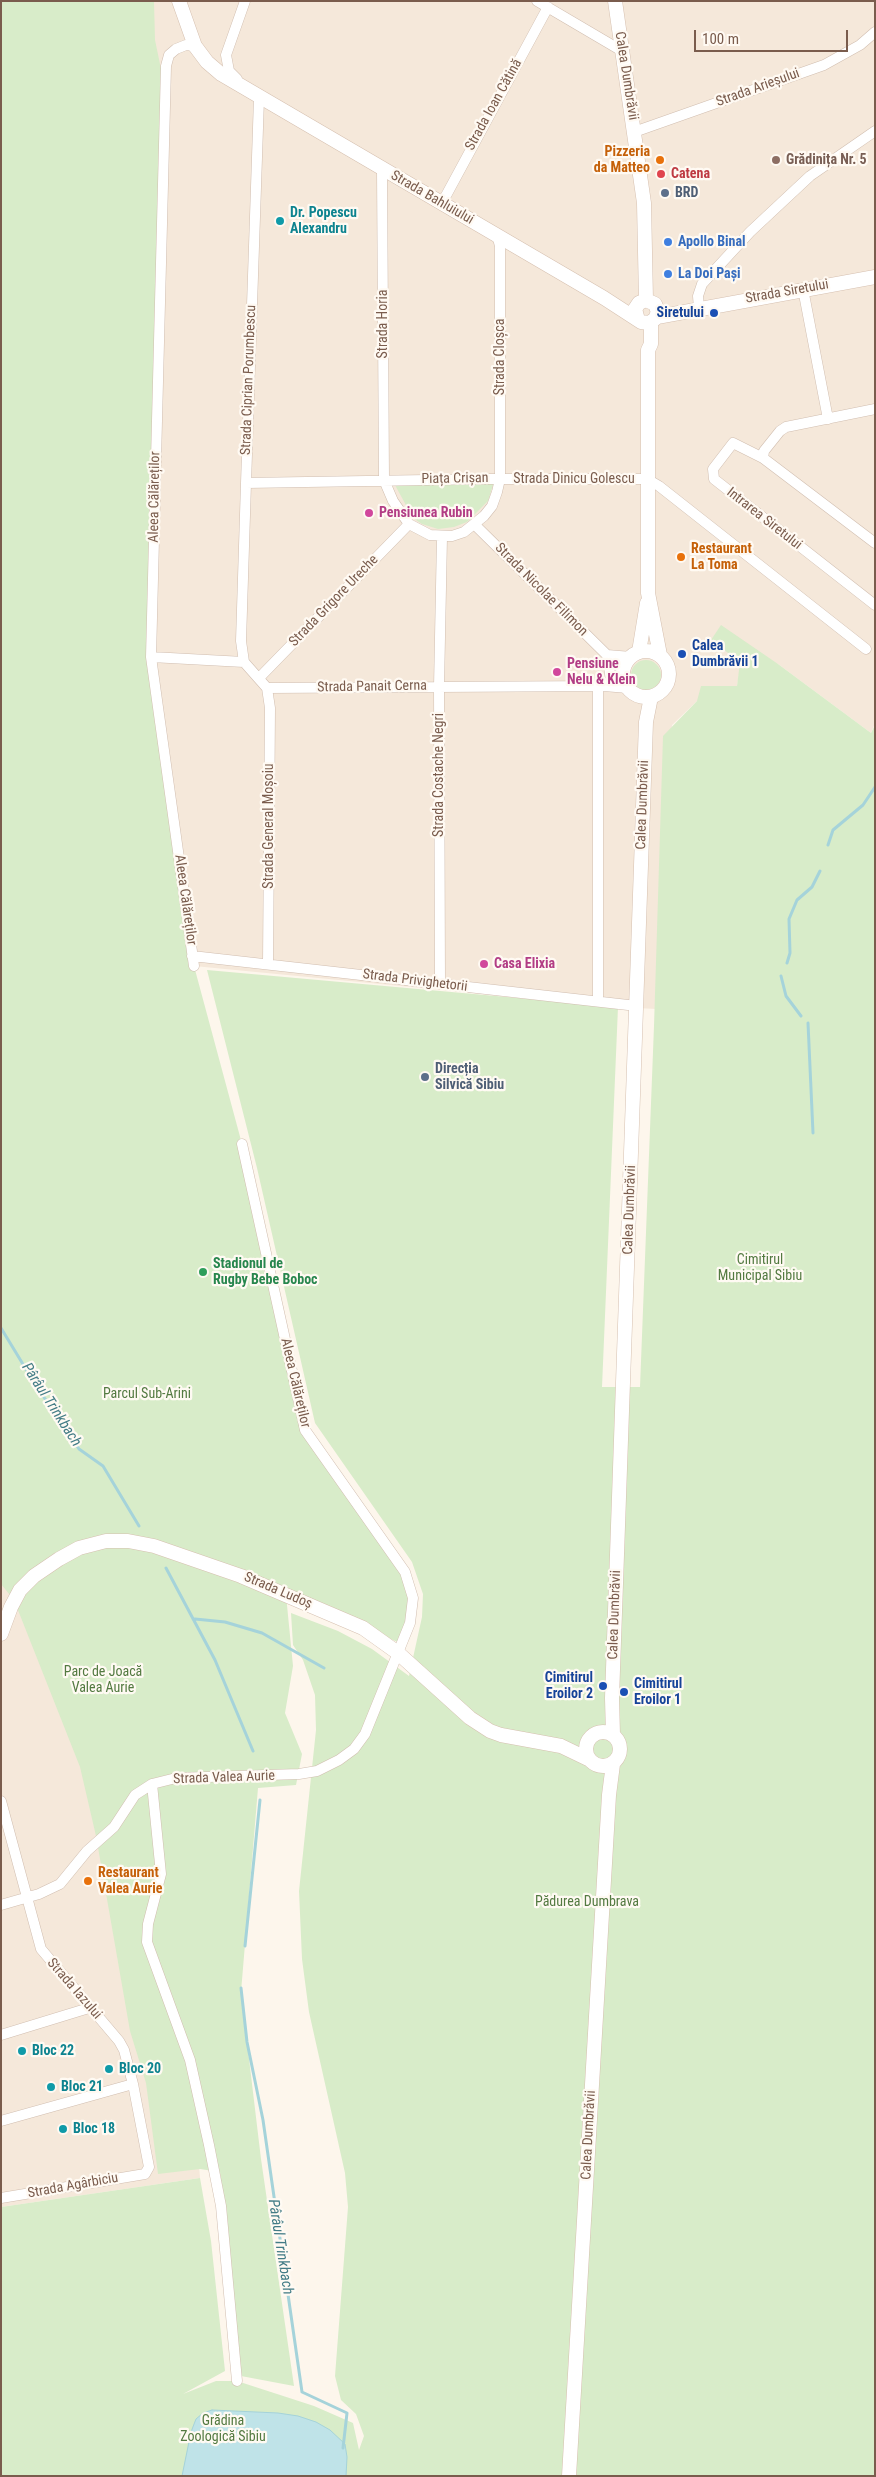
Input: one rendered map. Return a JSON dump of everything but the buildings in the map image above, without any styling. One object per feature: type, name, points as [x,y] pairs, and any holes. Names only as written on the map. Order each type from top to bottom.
[{"type":"main road","points":[[179,1],[199,51]]},
{"type":"main road","name":"Calea Dumbrăvii","points":[[615,1],[645,216],[643,302],[635,310],[649,318]]},
{"type":"main road","name":"Strada Bahluiului","points":[[199,51],[222,74],[259,98],[604,298],[649,318]]},
{"type":"main road","name":"Strada Siretului","points":[[649,318],[674,315],[682,311],[875,277]]},
{"type":"main road","name":"Strada Bahluiului","points":[[604,298],[643,302]]},
{"type":"main road","points":[[643,302],[653,302],[649,318],[651,344],[648,350],[648,593],[660,655]]},
{"type":"main road","points":[[635,655],[653,652],[660,655],[667,663],[670,678],[662,692],[645,697],[628,688],[623,672],[635,655],[648,593]]},
{"type":"main road","name":"Calea Dumbrăvii","points":[[601,1736],[612,1698],[637,1006],[646,722],[645,697]]},
{"type":"main road","name":"Strada Ludoș","points":[[1,1634],[4,1613],[27,1582],[53,1562],[79,1548],[95,1543],[128,1541],[170,1550],[250,1579],[363,1628],[398,1652],[470,1718],[484,1728],[501,1735],[561,1746],[593,1762]]},
{"type":"main road","points":[[601,1736],[621,1748],[619,1757],[612,1764],[593,1762],[586,1749],[601,1736]]},
{"type":"main road","name":"Strada Ludoș","points":[[561,1746],[601,1736]]},
{"type":"main road","name":"Calea Dumbrăvii","points":[[593,1762],[609,1795]]},
{"type":"main road","name":"Calea Dumbrăvii","points":[[569,2476],[612,1764]]},
{"type":"street","points":[[245,1],[226,55],[229,71],[259,98]]},
{"type":"street","points":[[537,1],[622,51]]},
{"type":"street","name":"Strada Ioan Cătină","points":[[442,203],[548,7]]},
{"type":"street","name":"Strada Arieșului","points":[[634,132],[824,65],[860,45],[875,32]]},
{"type":"street","name":"Aleea Călăreților","points":[[193,961],[152,657],[166,66],[169,56],[186,45],[215,59],[226,55]]},
{"type":"street","name":"Strada Ciprian Porumbescu","points":[[244,662],[242,641],[246,483],[259,98]]},
{"type":"street","points":[[699,308],[698,296],[702,284],[756,225],[810,176],[875,131]]},
{"type":"street","name":"Strada Horia","points":[[382,169],[384,480]]},
{"type":"street","name":"Strada Cloșca","points":[[497,235],[500,246],[500,479]]},
{"type":"street","points":[[803,289],[828,419]]},
{"type":"street","points":[[763,458],[764,451],[783,429],[875,410]]},
{"type":"street","name":"Intrarea Siretului","points":[[875,543],[763,458],[734,443],[713,469],[714,479],[875,605]]},
{"type":"street","name":"Piața Crișan","points":[[384,480],[500,479],[492,506],[475,525],[464,532],[442,537]]},
{"type":"street","name":"Strada Dinicu Golescu","points":[[500,479],[647,479]]},
{"type":"street","points":[[647,479],[666,491],[866,649]]},
{"type":"street","points":[[246,483],[384,480],[393,501],[409,524],[430,535],[442,537]]},
{"type":"street","name":"Strada Grigore Ureche","points":[[259,678],[409,524]]},
{"type":"street","name":"Strada Nicolae Filimon","points":[[475,525],[607,655]]},
{"type":"street","name":"Strada Costache Negri","points":[[440,984],[439,687],[442,537]]},
{"type":"street","points":[[598,1001],[604,684],[607,655],[635,655]]},
{"type":"street","points":[[152,657],[244,662],[267,688]]},
{"type":"street","points":[[604,684],[623,672]]},
{"type":"street","name":"Strada Panait Cerna","points":[[267,688],[604,684],[628,688]]},
{"type":"street","name":"Strada General Moșoiu","points":[[267,688],[270,708],[268,964]]},
{"type":"street","name":"Strada Privighetorii","points":[[193,961],[268,964],[637,1006]]},
{"type":"street","name":"Aleea Călăreților","points":[[242,1144],[304,1430],[401,1566],[412,1589],[413,1608],[410,1623],[398,1652]]},
{"type":"street","name":"Strada Valea Aurie","points":[[1,1905],[27,1898],[60,1884],[87,1851],[114,1826],[135,1795],[152,1784],[176,1778],[299,1774],[317,1770],[339,1760],[354,1749],[365,1734],[398,1652]]},
{"type":"street","points":[[152,1784],[161,1874],[148,1924],[147,1942],[190,2060],[209,2145],[221,2206],[237,2381]]},
{"type":"street","name":"Strada Iazului","points":[[1,1801],[41,1950],[119,2041],[128,2060],[149,2167],[145,2174]]},
{"type":"street","points":[[1,2035],[89,2008]]},
{"type":"street","points":[[1,2121],[134,2084]]},
{"type":"street","name":"Strada Agârbiciu","points":[[1,2198],[145,2174]]},
{"type":"shaded area","points":[[134,1],[875,1],[875,723],[871,733],[778,664],[741,663],[737,686],[697,701],[672,725],[656,1009],[618,1007],[194,966],[148,653]]},
{"type":"shaded area","points":[[1,1530],[93,1770],[198,2154],[200,2178],[1,2207]]},
{"type":"green space","name":"Parcul Sub-Arini","points":[[1,1],[154,1],[155,40],[165,88],[151,657],[194,966],[242,1144],[302,1421],[401,1565],[413,1598],[400,1643],[286,1595],[293,1666],[285,1713],[302,1754],[296,1785],[258,1788],[241,1992],[261,2159],[294,2386],[241,2376],[220,2172],[200,2169],[158,2174],[146,2083],[130,2031],[96,1836],[80,1767],[14,1600],[1,1584]]},
{"type":"green space","points":[[494,482],[488,501],[467,522],[454,527],[438,529],[422,524],[413,518],[395,485]]},
{"type":"green space","name":"Pădurea Dumbrava","points":[[721,625],[778,664],[871,733],[875,725],[875,2476],[1,2476],[1,2207],[200,2178],[211,2241],[225,2371],[183,2394],[216,2381],[237,2381],[314,2406],[353,2423],[359,2450],[364,2436],[356,2414],[341,2400],[335,2376],[348,2207],[345,2173],[309,2012],[302,1959],[299,1891],[316,1730],[315,1695],[303,1660],[293,1645],[291,1613],[338,1631],[372,1649],[409,1676],[422,1617],[423,1594],[412,1562],[315,1423],[257,1168],[207,970],[618,1007],[602,1387],[640,1387],[663,736],[697,701],[701,686],[737,686],[740,662],[711,640]]},
{"type":"green space","points":[[646,660],[652,661],[660,669],[660,681],[652,689],[646,690],[640,689],[632,681],[631,675],[632,669],[640,661]]},
{"type":"water","points":[[212,2410],[278,2413],[298,2416],[316,2422],[330,2430],[345,2444],[347,2457],[346,2476],[182,2476],[191,2432],[196,2419],[203,2413]]},
{"type":"waterway","points":[[828,845],[833,830],[863,805],[875,787]]},
{"type":"waterway","points":[[787,963],[790,953],[789,919],[797,900],[812,887],[820,871]]},
{"type":"waterway","points":[[781,976],[786,996],[801,1016]]},
{"type":"waterway","points":[[808,1023],[813,1133]]},
{"type":"waterway","name":"Pârâul Trinkbach","points":[[1,1328],[35,1384],[79,1449],[103,1466],[139,1526]]},
{"type":"waterway","name":"Pârâul Trinkbach","points":[[166,1568],[215,1660],[253,1751]]},
{"type":"waterway","points":[[195,1619],[225,1622],[262,1633],[324,1668]]},
{"type":"waterway","name":"Pârâul Trinkbach","points":[[245,1946],[260,1800]]},
{"type":"waterway","name":"Pârâul Trinkbach","points":[[241,1988],[247,2042],[263,2120],[302,2392],[347,2413],[343,2448]]},
{"type":"place","name":"Pizzeria da Matteo","points":[[660,160]]},
{"type":"place","name":"Grădinița Nr. 5","points":[[776,160]]},
{"type":"place","name":"Catena","points":[[661,174]]},
{"type":"place","name":"BRD","points":[[665,193]]},
{"type":"place","name":"Dr. Popescu Alexandru","points":[[280,221]]},
{"type":"place","name":"Apollo Binal","points":[[668,242]]},
{"type":"place","name":"La Doi Pași","points":[[668,274]]},
{"type":"place","name":"Siretului","points":[[714,313]]},
{"type":"place","name":"Pensiunea Rubin","points":[[369,513]]},
{"type":"place","name":"Restaurant La Toma","points":[[681,557]]},
{"type":"place","name":"Calea Dumbrăvii 1","points":[[682,654]]},
{"type":"place","name":"Pensiune Nelu & Klein","points":[[557,672]]},
{"type":"place","name":"Casa Elixia","points":[[484,964]]},
{"type":"place","name":"Direcția Silvică Sibiu","points":[[425,1077]]},
{"type":"place","name":"Stadionul de Rugby Bebe Boboc","points":[[203,1272]]},
{"type":"place","name":"Cimitirul Eroilor 2","points":[[603,1686]]},
{"type":"place","name":"Cimitirul Eroilor 1","points":[[624,1692]]},
{"type":"place","name":"Restaurant Valea Aurie","points":[[88,1881]]},
{"type":"place","name":"Bloc 22","points":[[22,2051]]},
{"type":"place","name":"Bloc 20","points":[[109,2069]]},
{"type":"place","name":"Bloc 21","points":[[51,2087]]},
{"type":"place","name":"Bloc 18","points":[[63,2129]]},
{"type":"park label","name":"Cimitirul Municipal Sibiu","points":[[760,1268]]},
{"type":"park label","name":"Parc de Joacă Valea Aurie","points":[[103,1680]]},
{"type":"park label","name":"Grădina Zoologică Sibiu","points":[[223,2430]]}]
